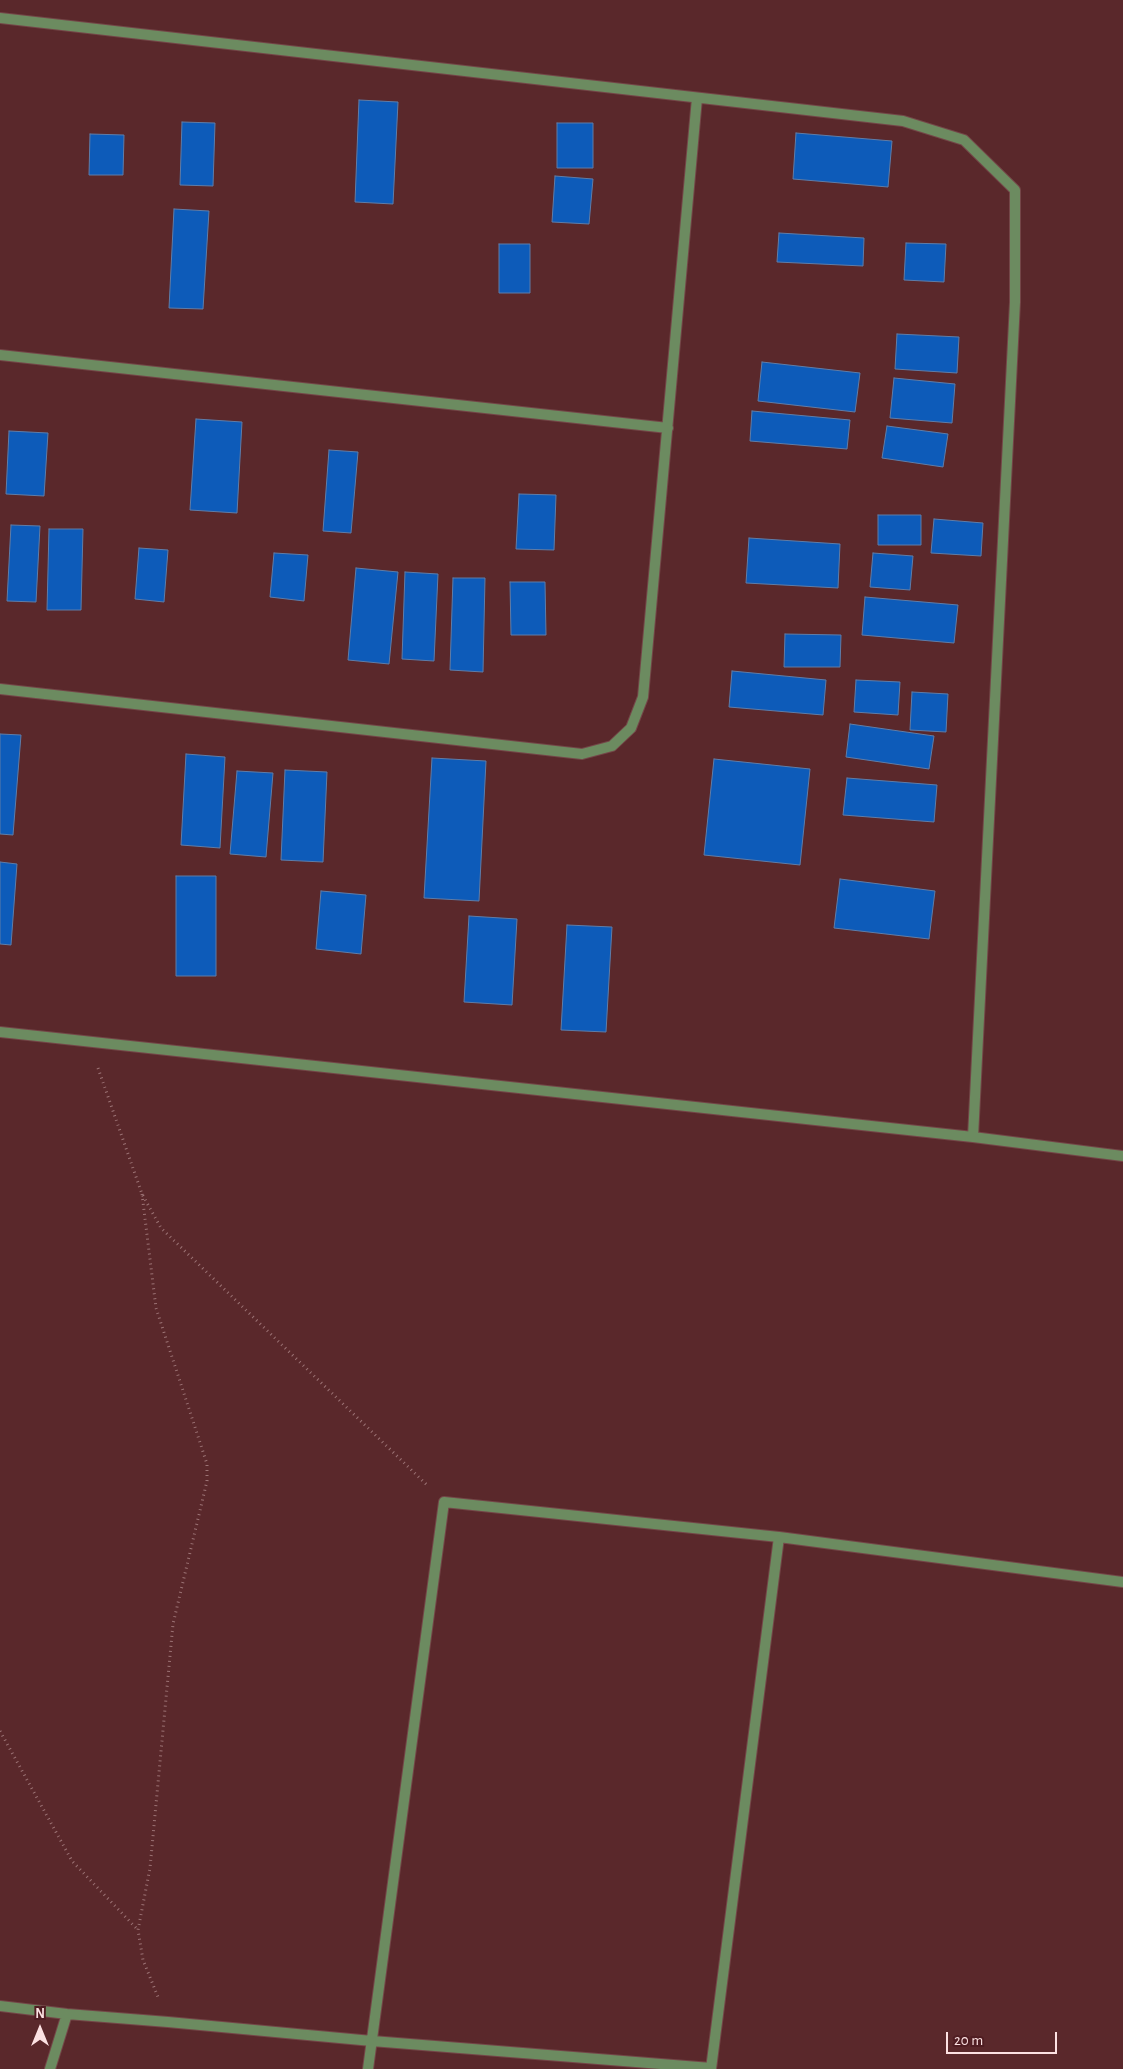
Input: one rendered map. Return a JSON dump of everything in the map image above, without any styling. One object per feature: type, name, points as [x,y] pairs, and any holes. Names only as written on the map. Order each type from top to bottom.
[{"type":"street","points":[[0,18],[903,121],[964,140],[1015,190],[1015,302],[973,1137]]},
{"type":"street","points":[[0,689],[582,754],[612,746],[631,728],[643,697],[698,98]]},
{"type":"street","points":[[0,355],[668,428]]},
{"type":"street","points":[[0,1032],[973,1137],[1123,1156]]},
{"type":"street","points":[[368,2069],[444,1502],[778,1537],[1123,1582]]},
{"type":"street","points":[[0,2006],[67,2014],[711,2069],[778,1537]]},
{"type":"street","points":[[50,2069],[67,2014]]},
{"type":"path","points":[[88,1041],[142,1194],[161,1228],[444,1502]]},
{"type":"path","points":[[142,1194],[156,1308],[206,1464],[207,1481],[173,1624],[150,1868],[138,1930],[143,1960],[168,2022]]},
{"type":"path","points":[[0,1731],[72,1861],[138,1930]]},
{"type":"building","points":[[359,100],[398,102],[393,204],[355,202]]},
{"type":"building","points":[[182,122],[215,123],[213,186],[180,185]]},
{"type":"building","points":[[557,123],[593,123],[593,168],[557,168]]},
{"type":"building","points":[[796,133],[892,141],[888,187],[793,179]]},
{"type":"building","points":[[90,134],[124,135],[123,175],[89,175]]},
{"type":"building","points":[[555,176],[593,179],[589,224],[552,222]]},
{"type":"building","points":[[174,209],[209,211],[203,309],[169,308]]},
{"type":"building","points":[[779,233],[864,238],[863,266],[777,262]]},
{"type":"building","points":[[906,243],[946,244],[944,282],[904,280]]},
{"type":"building","points":[[499,244],[530,244],[530,293],[499,293]]},
{"type":"building","points":[[897,334],[959,337],[957,373],[895,369]]},
{"type":"building","points":[[762,362],[860,373],[855,412],[758,401]]},
{"type":"building","points":[[894,378],[955,384],[952,423],[890,418]]},
{"type":"building","points":[[752,411],[850,420],[847,449],[750,441]]},
{"type":"building","points":[[196,419],[242,422],[237,513],[190,510]]},
{"type":"building","points":[[887,426],[948,434],[943,467],[882,458]]},
{"type":"building","points":[[9,431],[48,433],[44,496],[6,494]]},
{"type":"building","points":[[329,450],[358,452],[351,533],[323,531]]},
{"type":"building","points":[[519,494],[556,495],[554,550],[516,549]]},
{"type":"building","points":[[878,515],[921,515],[921,545],[878,545]]},
{"type":"building","points":[[934,519],[983,523],[981,556],[931,553]]},
{"type":"building","points":[[11,525],[40,526],[36,602],[7,601]]},
{"type":"building","points":[[49,529],[83,529],[81,610],[47,610]]},
{"type":"building","points":[[749,538],[840,544],[838,588],[746,583]]},
{"type":"building","points":[[139,548],[168,550],[164,602],[135,599]]},
{"type":"building","points":[[274,553],[308,555],[304,601],[270,597]]},
{"type":"building","points":[[873,553],[913,556],[910,590],[870,587]]},
{"type":"building","points":[[356,568],[398,572],[389,664],[348,660]]},
{"type":"building","points":[[405,572],[438,574],[434,661],[402,659]]},
{"type":"building","points":[[453,578],[485,578],[483,672],[450,670]]},
{"type":"building","points":[[510,582],[545,582],[546,635],[511,635]]},
{"type":"building","points":[[865,597],[958,605],[954,643],[862,635]]},
{"type":"building","points":[[785,634],[841,635],[840,667],[784,667]]},
{"type":"building","points":[[732,671],[826,680],[823,715],[729,707]]},
{"type":"building","points":[[856,680],[900,682],[898,715],[854,712]]},
{"type":"building","points":[[912,692],[948,694],[946,732],[910,730]]},
{"type":"building","points":[[850,724],[934,736],[929,769],[846,757]]},
{"type":"building","points":[[0,734],[21,735],[13,835],[0,834]]},
{"type":"building","points":[[186,754],[225,757],[220,848],[181,845]]},
{"type":"building","points":[[432,758],[486,761],[479,901],[424,898]]},
{"type":"building","points":[[714,759],[810,769],[800,865],[704,855]]},
{"type":"building","points":[[285,770],[327,772],[323,862],[281,860]]},
{"type":"building","points":[[237,771],[273,773],[266,857],[230,854]]},
{"type":"building","points":[[847,778],[937,785],[934,822],[843,815]]},
{"type":"building","points":[[0,862],[17,864],[11,945],[0,944]]},
{"type":"building","points":[[176,876],[216,876],[216,976],[176,976]]},
{"type":"building","points":[[840,879],[935,891],[929,939],[834,928]]},
{"type":"building","points":[[321,891],[366,895],[361,954],[316,949]]},
{"type":"building","points":[[469,916],[517,919],[512,1005],[464,1002]]},
{"type":"building","points":[[567,925],[612,927],[606,1032],[561,1030]]}]
